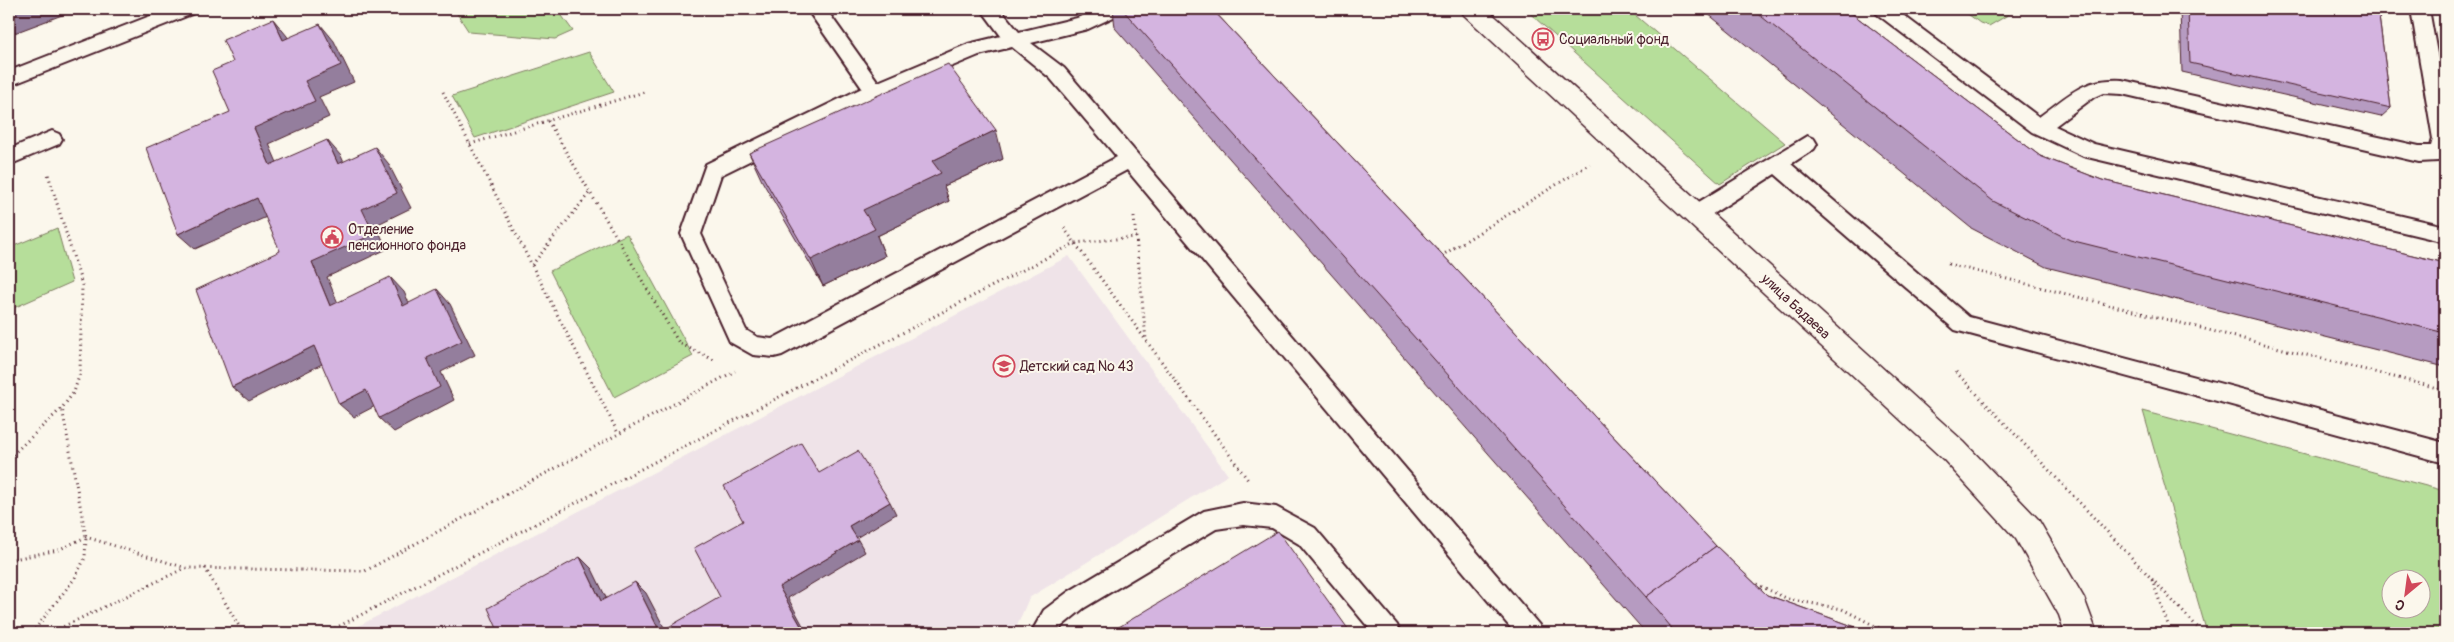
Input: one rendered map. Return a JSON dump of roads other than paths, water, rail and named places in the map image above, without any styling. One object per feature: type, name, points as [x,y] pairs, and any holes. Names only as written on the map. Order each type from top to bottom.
[{"type":"street","name":"улица Бадаева","points":[[1472,9],[1954,451],[2027,528],[2073,609],[2081,633]]},
{"type":"lane","points":[[9,79],[186,9]]},
{"type":"lane","points":[[816,9],[874,91]]},
{"type":"lane","points":[[990,9],[1014,39],[1057,73],[1530,633]]},
{"type":"lane","points":[[1114,9],[1082,24],[975,49],[874,91],[713,170],[692,234],[738,336],[753,346],[774,348],[1129,160]]},
{"type":"lane","points":[[1883,9],[2039,127],[2090,151],[2445,234]]},
{"type":"lane","points":[[2039,127],[2087,92],[2101,86],[2122,87],[2419,154],[2438,153],[2443,139],[2420,9]]},
{"type":"lane","points":[[9,157],[46,142]]},
{"type":"lane","points":[[1696,214],[1807,144]]},
{"type":"lane","points":[[1776,163],[1964,324],[2445,453]]},
{"type":"lane","points":[[1043,633],[1053,618],[1076,600],[1212,519],[1243,514],[1276,518],[1307,536],[1388,633]]},
{"type":"place","name":"Социальный фонд","points":[[1543,39]]},
{"type":"place","name":"Отделение пенсионного фонда","points":[[332,237]]},
{"type":"place","name":"Детский сад № 43","points":[[1004,366]]}]
